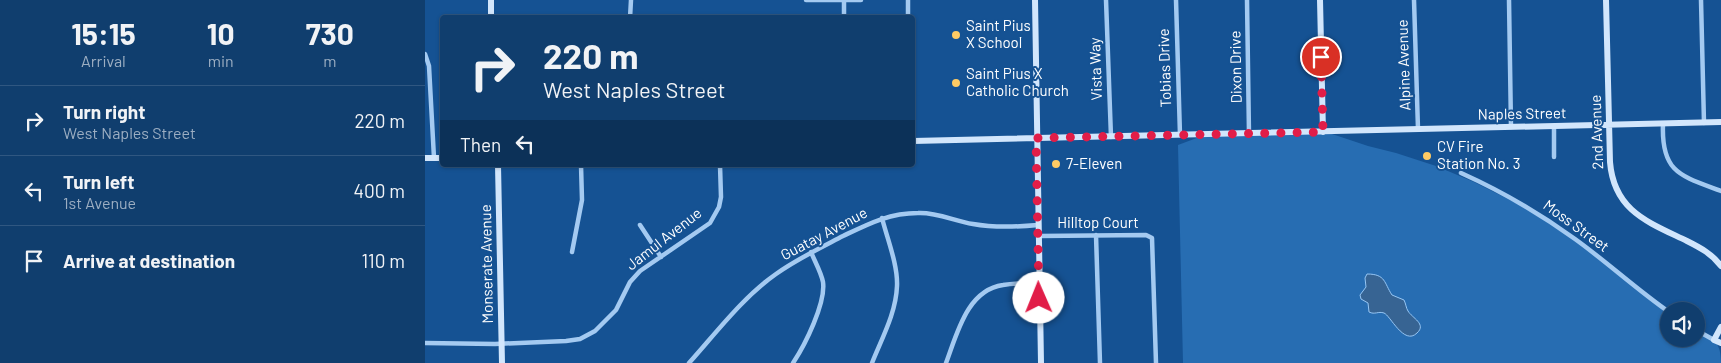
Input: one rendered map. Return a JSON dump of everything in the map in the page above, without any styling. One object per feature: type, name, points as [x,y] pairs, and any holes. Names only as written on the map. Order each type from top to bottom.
[{"type":"street","points":[[491,0],[491,15]]},
{"type":"street","points":[[630,15],[631,0]]},
{"type":"street","points":[[806,0],[861,0]]},
{"type":"street","points":[[844,0],[844,15]]},
{"type":"street","points":[[908,0],[908,15]]},
{"type":"street","points":[[1035,0],[1038,282],[1041,363]]},
{"type":"street","name":"Vista Way","points":[[1106,0],[1111,137]]},
{"type":"street","name":"Tobias Drive","points":[[1176,0],[1180,135]]},
{"type":"street","name":"Dixon Drive","points":[[1247,0],[1249,134]]},
{"type":"street","points":[[1320,0],[1323,132]]},
{"type":"street","name":"Alpine Avenue","points":[[1414,0],[1418,129]]},
{"type":"street","points":[[1509,0],[1511,127]]},
{"type":"street","name":"2nd Avenue","points":[[1606,0],[1609,125],[1611,171],[1614,185],[1621,200],[1638,216],[1706,251],[1721,266]]},
{"type":"street","points":[[1701,0],[1704,123]]},
{"type":"street","points":[[425,54],[429,66],[434,158]]},
{"type":"street","points":[[425,99],[431,99]]},
{"type":"street","name":"Naples Street","points":[[915,141],[1721,122]]},
{"type":"street","points":[[1663,124],[1664,150],[1674,169],[1687,178],[1721,191]]},
{"type":"street","points":[[1554,126],[1554,157]]},
{"type":"street","points":[[425,158],[440,158]]},
{"type":"street","name":"Monserate Avenue","points":[[497,167],[502,363]]},
{"type":"street","points":[[572,252],[582,200],[581,167]]},
{"type":"street","name":"Jamul Avenue","points":[[425,343],[566,342],[579,339],[595,331],[616,310],[630,282],[640,271],[709,223],[716,214],[721,196],[720,167]]},
{"type":"street","name":"Moss Street","points":[[1461,173],[1496,190],[1557,226],[1660,306]]},
{"type":"street","name":"Guatay Avenue","points":[[689,363],[749,296],[776,274],[811,252],[882,218],[895,214],[920,212],[933,213],[978,225],[1000,227],[1038,225]]},
{"type":"street","points":[[872,363],[893,309],[897,285],[897,274],[882,218]]},
{"type":"street","points":[[640,224],[661,257]]},
{"type":"street","points":[[1096,235],[1100,363]]},
{"type":"street","name":"Hilltop Court","points":[[1039,236],[1146,235],[1152,238],[1156,363]]},
{"type":"street","points":[[793,363],[802,350],[822,304],[822,278],[811,252]]},
{"type":"street","points":[[946,363],[964,318],[975,301],[993,287],[1003,284],[1038,282]]},
{"type":"street","points":[[1714,340],[1721,327]]},
{"type":"street","points":[[1705,335],[1721,343]]},
{"type":"shaded area","points":[[1323,131],[1436,166],[1474,182],[1520,205],[1565,232],[1660,307],[1660,347],[1705,347],[1705,336],[1718,346],[1721,363],[1183,363],[1178,145],[1210,133]]},
{"type":"shaded area","points":[[1367,274],[1381,277],[1392,295],[1404,300],[1408,311],[1420,324],[1420,330],[1417,333],[1407,336],[1384,313],[1369,312],[1368,303],[1361,299],[1360,295],[1366,287],[1365,278]]},
{"type":"place","name":"Saint Pius X School","points":[[956,35]]},
{"type":"place","name":"Saint Pius X Catholic Church","points":[[956,83]]},
{"type":"place","name":"CV Fire Station No. 3","points":[[1427,156]]},
{"type":"place","name":"7-Eleven","points":[[1056,164]]},
{"type":"route","points":[[1039,298],[1036,138],[1323,132],[1321,57]]}]
